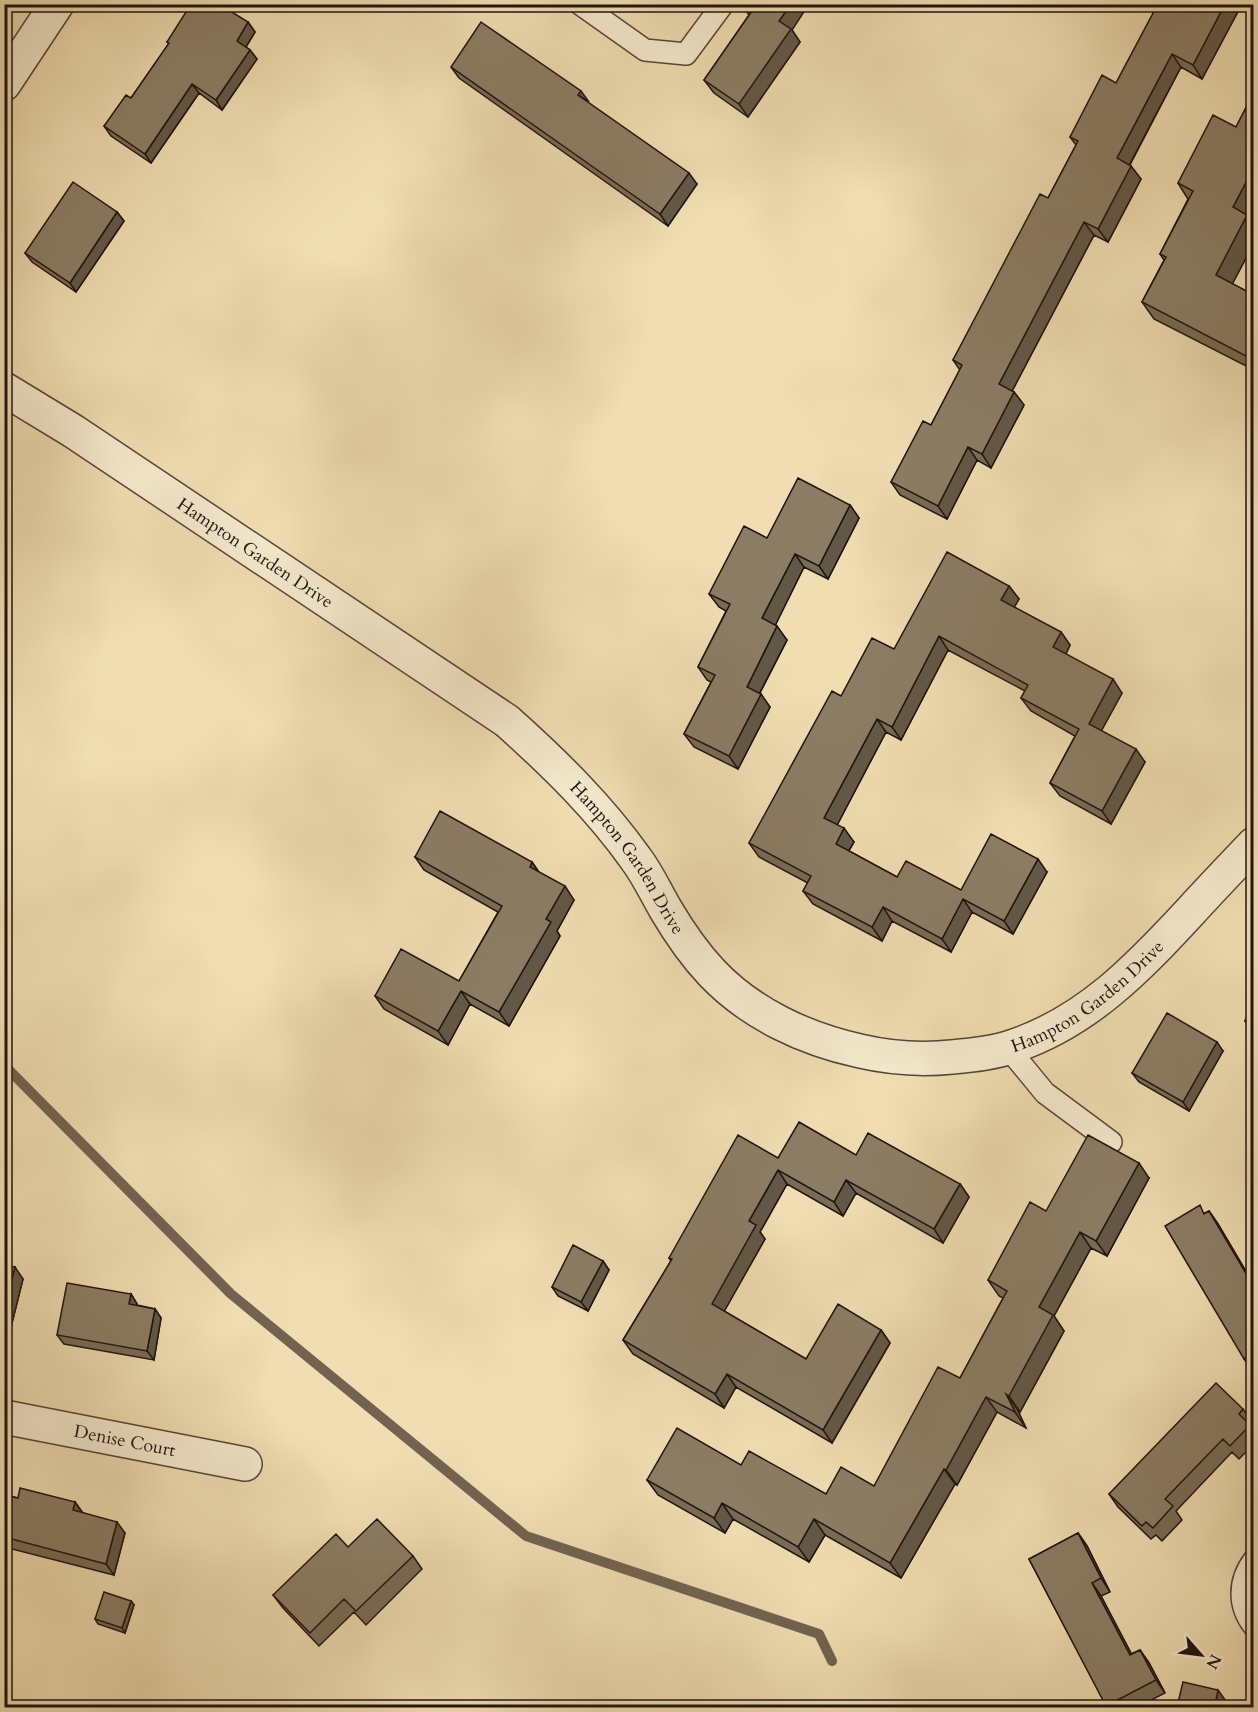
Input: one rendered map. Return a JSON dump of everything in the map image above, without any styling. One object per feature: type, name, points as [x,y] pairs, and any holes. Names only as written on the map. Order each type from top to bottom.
[{"type":"street","points":[[8,71],[57,4]]},
{"type":"street","name":"Hampton Garden Drive","points":[[4,389],[73,430],[507,721],[562,771],[599,810],[638,862],[665,909],[694,952],[727,988],[754,1008],[811,1038],[871,1054],[901,1058],[939,1058],[978,1055],[1008,1048],[1048,1032],[1082,1013],[1140,966],[1254,844]]},
{"type":"street","name":"Denise Court","points":[[4,1417],[245,1464]]},
{"type":"lane","points":[[580,4],[645,50],[686,54],[723,4]]},
{"type":"lane","points":[[1008,1048],[1046,1093],[1111,1142]]},
{"type":"lane","points":[[1254,1560],[1244,1579],[1241,1593],[1245,1611],[1254,1626]]},
{"type":"building","points":[[191,4],[219,4],[248,22],[237,41],[250,50],[216,100],[192,84],[145,154],[104,126],[126,95],[131,98],[169,43],[167,42]]},
{"type":"building","points":[[742,4],[791,4],[779,21],[791,29],[739,104],[704,80],[752,11]]},
{"type":"building","points":[[1158,4],[1225,4],[1193,65],[1172,54],[1117,158],[1131,166],[1098,229],[1084,222],[999,384],[1014,392],[982,454],[968,447],[938,506],[891,482],[923,421],[931,425],[962,365],[953,360],[1040,194],[1048,198],[1078,141],[1070,137],[1102,75],[1116,83]]},
{"type":"building","points":[[481,22],[581,91],[578,95],[689,173],[660,214],[451,67]]},
{"type":"building","points":[[1254,92],[1254,167],[1233,207],[1247,215],[1216,275],[1254,295],[1254,341],[1246,356],[1142,302],[1166,257],[1160,254],[1193,191],[1178,183],[1213,115],[1236,127]]},
{"type":"building","points":[[73,182],[117,212],[70,283],[25,253]]},
{"type":"building","points":[[798,478],[850,505],[819,566],[795,554],[762,618],[777,626],[747,687],[761,694],[729,756],[684,734],[715,675],[698,667],[730,604],[709,594],[744,526],[767,538]]},
{"type":"building","points":[[947,552],[1009,586],[1001,600],[1061,632],[1053,647],[1113,679],[1089,724],[1136,749],[1102,811],[1050,783],[1079,729],[1021,698],[1028,685],[939,636],[892,727],[877,719],[824,818],[844,828],[836,844],[897,877],[906,861],[961,890],[991,834],[1038,859],[1004,921],[963,899],[942,939],[883,907],[872,927],[803,891],[811,876],[749,843],[832,691],[841,696],[872,638],[894,649]]},
{"type":"building","points":[[440,811],[532,862],[530,867],[565,886],[546,919],[551,922],[499,1012],[461,991],[438,1031],[375,996],[401,949],[459,981],[502,906],[415,857]]},
{"type":"building","points":[[1254,1003],[1254,1025],[1245,1021]]},
{"type":"building","points":[[1167,1013],[1217,1042],[1183,1102],[1132,1073]]},
{"type":"building","points":[[799,1122],[856,1155],[868,1133],[960,1184],[934,1229],[846,1180],[834,1202],[778,1170],[749,1221],[756,1225],[712,1304],[806,1359],[838,1304],[881,1330],[823,1430],[727,1374],[715,1394],[623,1340],[672,1259],[669,1258],[738,1135],[778,1158]]},
{"type":"building","points":[[1088,1135],[1139,1163],[1096,1241],[1080,1232],[1039,1307],[1053,1315],[1009,1396],[1006,1394],[1015,1412],[986,1397],[946,1470],[944,1469],[890,1563],[814,1519],[798,1547],[722,1503],[714,1518],[647,1480],[677,1428],[741,1465],[749,1451],[826,1494],[841,1467],[874,1486],[938,1367],[960,1378],[1007,1291],[988,1280],[1030,1202],[1046,1211]]},
{"type":"building","points":[[1200,1205],[1204,1214],[1209,1211],[1254,1287],[1254,1353],[1244,1359],[1165,1226]]},
{"type":"building","points":[[573,1245],[603,1261],[581,1302],[552,1287]]},
{"type":"building","points":[[4,1265],[15,1267],[4,1309]]},
{"type":"building","points":[[67,1283],[131,1294],[129,1304],[155,1309],[147,1351],[57,1335]]},
{"type":"building","points":[[1216,1383],[1243,1409],[1239,1414],[1250,1425],[1230,1446],[1223,1439],[1165,1499],[1173,1506],[1153,1528],[1146,1522],[1142,1526],[1109,1494]]},
{"type":"building","points":[[20,1488],[75,1502],[73,1510],[117,1522],[106,1564],[4,1537],[4,1495],[18,1498]]},
{"type":"building","points":[[377,1519],[413,1556],[356,1611],[344,1599],[310,1633],[273,1595],[336,1534],[348,1547]]},
{"type":"building","points":[[1078,1533],[1101,1578],[1092,1583],[1130,1655],[1140,1650],[1156,1680],[1106,1706],[1029,1559]]},
{"type":"building","points":[[104,1592],[131,1601],[122,1628],[95,1619]]},
{"type":"building","points":[[1183,1682],[1218,1690],[1216,1700],[1248,1707],[1177,1707]]},
{"type":"waterway","points":[[4,1065],[231,1294],[526,1536],[819,1634],[832,1661]]}]
